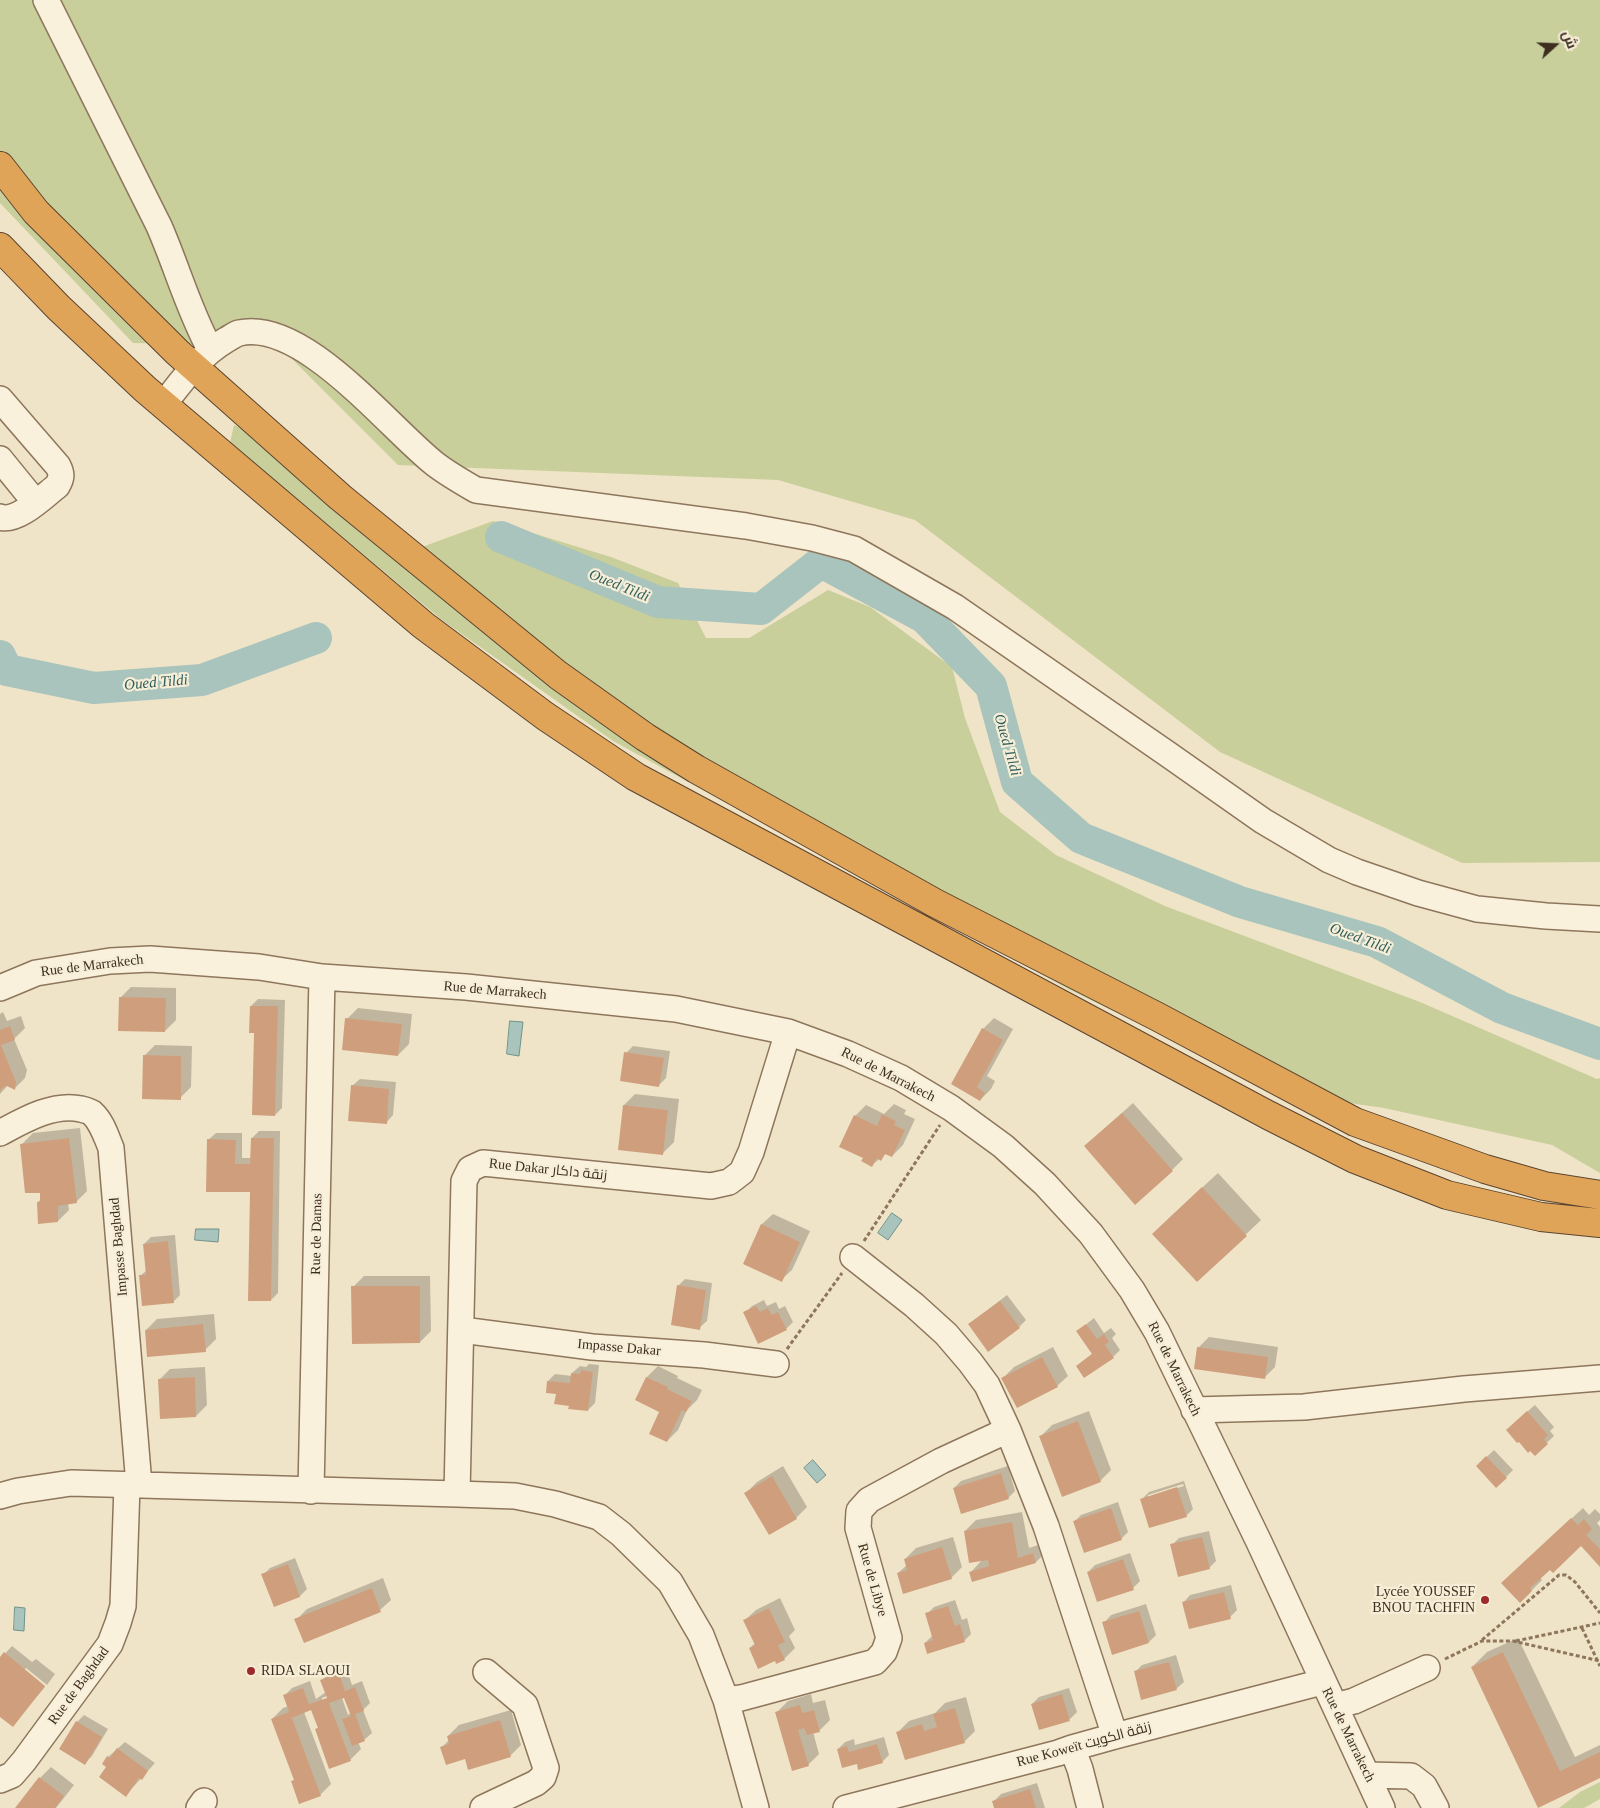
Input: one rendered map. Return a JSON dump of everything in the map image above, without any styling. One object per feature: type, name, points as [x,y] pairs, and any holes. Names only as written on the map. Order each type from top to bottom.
[{"type":"highway","points":[[0,166],[36,212],[116,292],[202,358],[340,497],[558,675],[645,737],[696,769],[935,904],[1158,1017],[1355,1122],[1502,1174],[1544,1186],[1600,1195]]},
{"type":"highway","points":[[0,247],[59,308],[163,405],[423,625],[545,716],[636,777],[1268,1115],[1355,1159],[1447,1195],[1540,1217],[1600,1223]]},
{"type":"street","points":[[46,0],[160,226],[197,326],[202,358]]},
{"type":"street","points":[[163,405],[202,358],[238,333],[263,332],[296,344],[337,375],[378,410],[434,463],[456,479],[476,490],[746,526],[812,538],[854,549],[955,608],[1262,821],[1329,860],[1357,872],[1418,893],[1477,909],[1600,919]]},
{"type":"street","points":[[0,399],[61,472],[61,479],[57,486],[14,517],[0,518]]},
{"type":"street","points":[[0,459],[35,502]]},
{"type":"street","name":"Rue de Marrakech","points":[[0,988],[36,973],[110,961],[150,959],[259,967],[322,977],[466,987],[676,1009],[788,1032],[848,1054],[901,1078],[951,1108],[1003,1146],[1045,1184],[1091,1234],[1132,1290],[1157,1332],[1259,1542],[1322,1682],[1382,1808]]},
{"type":"street","name":"Rue de Damas","points":[[311,1490],[322,977]]},
{"type":"street","name":"Rue Dakar زنقة داكار","points":[[457,1494],[464,1180],[470,1169],[483,1163],[711,1186],[729,1182],[742,1172],[752,1152],[788,1032]]},
{"type":"street","name":"Impasse Baghdad","points":[[0,1133],[25,1120],[51,1110],[70,1107],[91,1112],[102,1125],[110,1148],[133,1485]]},
{"type":"street","points":[[853,1257],[914,1305],[946,1334],[987,1385],[1008,1430],[1049,1535],[1115,1736]]},
{"type":"street","name":"Impasse Dakar","points":[[462,1330],[592,1347],[704,1355],[776,1364]]},
{"type":"street","points":[[1194,1410],[1304,1407],[1464,1389],[1600,1378]]},
{"type":"street","name":"Rue de Libye","points":[[726,1700],[741,1698],[875,1662],[884,1652],[888,1638],[858,1528],[859,1511],[869,1500],[941,1462],[1008,1430]]},
{"type":"street","points":[[0,1496],[18,1491],[71,1483],[515,1496],[555,1504],[599,1517],[621,1534],[670,1582],[701,1635],[726,1700],[756,1808]]},
{"type":"street","name":"Rue de Baghdad","points":[[0,1780],[12,1775],[24,1761],[110,1644],[123,1606],[133,1485]]},
{"type":"street","points":[[1335,1706],[1354,1701],[1427,1668]]},
{"type":"street","points":[[483,1808],[536,1783],[542,1777],[546,1768],[525,1705],[486,1672]]},
{"type":"street","name":"Rue Koweït زنقة الكويت","points":[[846,1808],[1058,1754],[1072,1748],[1115,1736],[1322,1682]]},
{"type":"street","points":[[1072,1748],[1080,1769],[1090,1808]]},
{"type":"street","points":[[1367,1775],[1411,1776],[1424,1786],[1436,1808]]},
{"type":"path","points":[[776,1364],[827,1296],[951,1108]]},
{"type":"path","points":[[1427,1668],[1482,1641],[1558,1575],[1566,1575],[1575,1582],[1600,1613]]},
{"type":"path","points":[[1482,1641],[1513,1641],[1600,1623]]},
{"type":"path","points":[[1582,1628],[1600,1666]]},
{"type":"path","points":[[1513,1641],[1599,1661]]},
{"type":"green space","points":[[0,0],[1600,0],[1600,862],[1462,863],[1220,752],[915,520],[778,480],[398,465],[279,346],[133,343],[0,203]]},
{"type":"green space","points":[[234,425],[253,433],[422,547],[493,521],[611,557],[678,583],[706,638],[749,638],[828,590],[870,607],[952,667],[965,718],[1000,812],[1056,855],[1165,906],[1420,1002],[1597,1079],[1600,1078],[1600,1173],[1552,1145],[1384,1108],[1286,1094],[1070,990],[613,741],[442,620],[230,443]]},
{"type":"green space","points":[[1600,1782],[1600,1799],[1584,1808],[1559,1808],[1580,1792]]},
{"type":"water","points":[[510,1021],[523,1022],[519,1056],[507,1054]]},
{"type":"water","points":[[892,1213],[902,1220],[888,1240],[878,1233]]},
{"type":"water","points":[[196,1229],[219,1229],[218,1242],[195,1240]]},
{"type":"water","points":[[813,1460],[826,1475],[817,1483],[804,1468]]},
{"type":"water","points":[[15,1607],[25,1608],[24,1631],[14,1630]]},
{"type":"building","points":[[119,997],[166,998],[165,1032],[118,1031]]},
{"type":"building","points":[[250,1006],[278,1006],[275,1116],[252,1115],[254,1033],[249,1033]]},
{"type":"building","points":[[345,1018],[402,1024],[398,1056],[342,1050]]},
{"type":"building","points":[[10,1026],[15,1040],[1,1045],[16,1082],[15,1090],[7,1086],[2,1088],[0,1092],[0,1030]]},
{"type":"building","points":[[982,1028],[1003,1040],[977,1087],[985,1093],[980,1101],[951,1084]]},
{"type":"building","points":[[624,1052],[664,1058],[659,1087],[620,1081]]},
{"type":"building","points":[[143,1055],[181,1056],[181,1100],[142,1099]]},
{"type":"building","points":[[351,1085],[389,1089],[387,1124],[348,1121]]},
{"type":"building","points":[[623,1105],[668,1110],[663,1155],[618,1150]]},
{"type":"building","points":[[1122,1113],[1173,1171],[1135,1205],[1084,1146]]},
{"type":"building","points":[[882,1114],[896,1121],[894,1125],[905,1130],[892,1157],[885,1154],[881,1161],[877,1158],[872,1167],[861,1161],[863,1158],[839,1147],[854,1115],[877,1126]]},
{"type":"building","points":[[69,1138],[77,1203],[58,1206],[58,1222],[38,1224],[37,1202],[40,1202],[40,1193],[25,1193],[20,1144]]},
{"type":"building","points":[[251,1138],[274,1138],[271,1301],[248,1301],[250,1192],[206,1192],[207,1139],[236,1140],[235,1164],[250,1164]]},
{"type":"building","points":[[1202,1187],[1247,1236],[1197,1282],[1152,1234]]},
{"type":"building","points":[[761,1224],[800,1242],[782,1282],[743,1264]]},
{"type":"building","points":[[168,1241],[174,1303],[142,1306],[139,1275],[146,1275],[143,1244]]},
{"type":"building","points":[[677,1285],[706,1290],[700,1330],[671,1325]]},
{"type":"building","points":[[351,1286],[420,1286],[420,1343],[352,1344]]},
{"type":"building","points":[[1000,1301],[1020,1328],[988,1352],[968,1324]]},
{"type":"building","points":[[756,1306],[760,1312],[768,1308],[772,1315],[778,1312],[787,1330],[758,1344],[743,1312]]},
{"type":"building","points":[[203,1324],[206,1352],[147,1357],[145,1330]]},
{"type":"building","points":[[1086,1324],[1097,1339],[1104,1334],[1109,1342],[1105,1345],[1114,1358],[1084,1378],[1076,1366],[1092,1354],[1076,1331]]},
{"type":"building","points":[[1197,1347],[1268,1357],[1265,1379],[1194,1369]]},
{"type":"building","points":[[1042,1357],[1058,1387],[1017,1408],[1001,1378]]},
{"type":"building","points":[[581,1370],[593,1372],[588,1411],[568,1409],[569,1406],[554,1404],[556,1394],[546,1393],[547,1381],[570,1383],[571,1373],[580,1374]]},
{"type":"building","points":[[195,1377],[196,1417],[160,1419],[158,1379]]},
{"type":"building","points":[[646,1377],[692,1401],[686,1412],[682,1410],[667,1442],[649,1434],[659,1412],[635,1400]]},
{"type":"building","points":[[1527,1411],[1548,1435],[1544,1439],[1548,1444],[1535,1456],[1530,1451],[1528,1453],[1506,1430]]},
{"type":"building","points":[[1078,1421],[1101,1482],[1062,1497],[1039,1436]]},
{"type":"building","points":[[1486,1456],[1507,1478],[1496,1488],[1476,1466]]},
{"type":"building","points":[[1001,1473],[1009,1499],[961,1514],[953,1488]]},
{"type":"building","points":[[772,1476],[797,1519],[769,1535],[744,1493]]},
{"type":"building","points":[[1177,1487],[1187,1517],[1149,1528],[1140,1499]]},
{"type":"building","points":[[1111,1508],[1122,1540],[1084,1553],[1073,1521]]},
{"type":"building","points":[[1571,1518],[1578,1525],[1584,1519],[1592,1529],[1586,1535],[1600,1549],[1600,1567],[1581,1546],[1553,1573],[1550,1570],[1530,1588],[1532,1591],[1520,1603],[1501,1583]]},
{"type":"building","points":[[1012,1522],[1018,1558],[1033,1553],[1036,1563],[972,1582],[969,1572],[989,1566],[988,1560],[969,1563],[964,1531]]},
{"type":"building","points":[[1202,1537],[1210,1569],[1178,1577],[1170,1544]]},
{"type":"building","points":[[942,1547],[952,1579],[903,1594],[897,1573],[907,1570],[904,1559]]},
{"type":"building","points":[[1123,1559],[1134,1590],[1097,1602],[1087,1572]]},
{"type":"building","points":[[288,1564],[300,1597],[274,1607],[261,1574]]},
{"type":"building","points":[[372,1588],[381,1612],[304,1643],[294,1619]]},
{"type":"building","points":[[1224,1592],[1231,1619],[1189,1629],[1182,1602]]},
{"type":"building","points":[[948,1606],[955,1626],[960,1624],[965,1642],[927,1654],[924,1643],[933,1640],[925,1613]]},
{"type":"building","points":[[769,1608],[785,1642],[778,1645],[785,1660],[776,1664],[775,1661],[758,1669],[749,1648],[755,1645],[743,1620]]},
{"type":"building","points":[[1139,1611],[1149,1643],[1112,1655],[1102,1622]]},
{"type":"building","points":[[4,1652],[45,1686],[13,1727],[0,1717],[0,1657]]},
{"type":"building","points":[[1503,1652],[1560,1771],[1600,1752],[1600,1778],[1538,1808],[1471,1667]]},
{"type":"building","points":[[1169,1662],[1177,1690],[1141,1700],[1134,1671]]},
{"type":"building","points":[[339,1673],[345,1691],[355,1687],[364,1711],[355,1714],[365,1741],[352,1746],[342,1719],[351,1716],[344,1698],[329,1703],[351,1761],[329,1769],[315,1729],[318,1728],[311,1710],[292,1718],[321,1796],[299,1804],[291,1781],[294,1780],[271,1719],[289,1712],[283,1695],[303,1688],[309,1704],[327,1698],[320,1680]]},
{"type":"building","points":[[1062,1694],[1070,1721],[1039,1730],[1031,1704]]},
{"type":"building","points":[[800,1705],[802,1713],[814,1710],[820,1732],[807,1735],[804,1728],[798,1730],[809,1766],[792,1771],[775,1712]]},
{"type":"building","points":[[955,1708],[965,1743],[905,1760],[896,1732],[922,1724],[924,1731],[937,1727],[933,1714]]},
{"type":"building","points":[[500,1720],[511,1757],[468,1770],[465,1759],[446,1765],[440,1747],[449,1744],[447,1736]]},
{"type":"building","points":[[76,1721],[102,1737],[85,1765],[59,1749]]},
{"type":"building","points":[[877,1744],[883,1763],[858,1770],[857,1764],[842,1768],[837,1749],[847,1746],[849,1752]]},
{"type":"building","points":[[117,1748],[148,1771],[142,1780],[139,1778],[126,1797],[99,1777],[106,1767],[102,1764],[107,1756],[110,1758]]},
{"type":"building","points":[[39,1777],[64,1796],[55,1808],[15,1808]]},
{"type":"building","points":[[1030,1789],[1036,1808],[994,1808],[992,1801]]},
{"type":"waterway","name":"Oued Tildi","points":[[501,537],[658,602],[761,609],[821,562],[925,618],[991,686],[1017,782],[1081,838],[1240,902],[1377,942],[1502,1008],[1600,1044]]},
{"type":"waterway","name":"Oued Tildi","points":[[0,656],[7,670],[94,688],[202,680],[316,638]]},
{"type":"place","name":"Lycée YOUSSEF BNOU TACHFIN","points":[[1485,1600]]},
{"type":"place","name":"RIDA SLAOUI","points":[[251,1671]]}]
